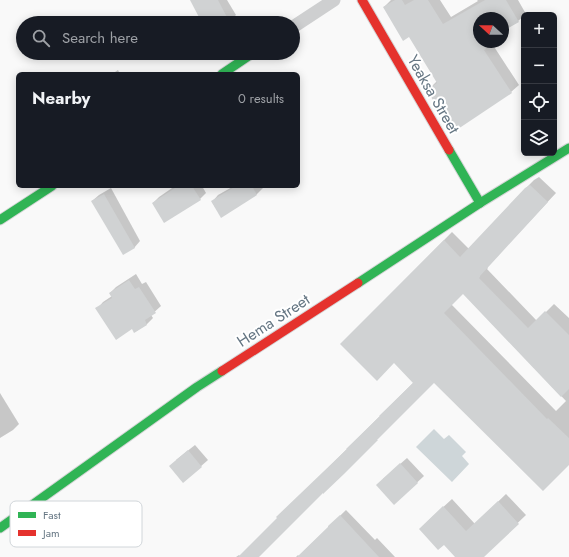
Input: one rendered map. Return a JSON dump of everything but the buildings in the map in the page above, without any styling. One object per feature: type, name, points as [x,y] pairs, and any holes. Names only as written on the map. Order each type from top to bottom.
[{"type":"street","points":[[300,22],[334,0]]},
{"type":"street","name":"Yeaksa Street","points":[[362,0],[480,203]]},
{"type":"street","points":[[225,72],[243,60]]},
{"type":"street","name":"Hema Street","points":[[38,501],[197,387],[480,203],[569,148]]},
{"type":"street","points":[[0,220],[49,188]]},
{"type":"street","name":"Hema Street","points":[[0,528],[10,521]]},
{"type":"shaded area","points":[[434,429],[444,439],[449,435],[466,452],[462,456],[469,464],[452,482],[416,447]]},
{"type":"traffic: fast","points":[[225,72],[243,60]]},
{"type":"traffic: fast","points":[[358,283],[480,203],[569,148]]},
{"type":"traffic: fast","points":[[449,150],[480,203]]},
{"type":"traffic: fast","points":[[0,220],[49,188]]},
{"type":"traffic: fast","points":[[38,501],[197,387],[222,371]]},
{"type":"traffic: fast","points":[[0,528],[10,521]]},
{"type":"traffic: jam","points":[[362,0],[449,150]]},
{"type":"traffic: jam","points":[[222,371],[358,283]]}]
